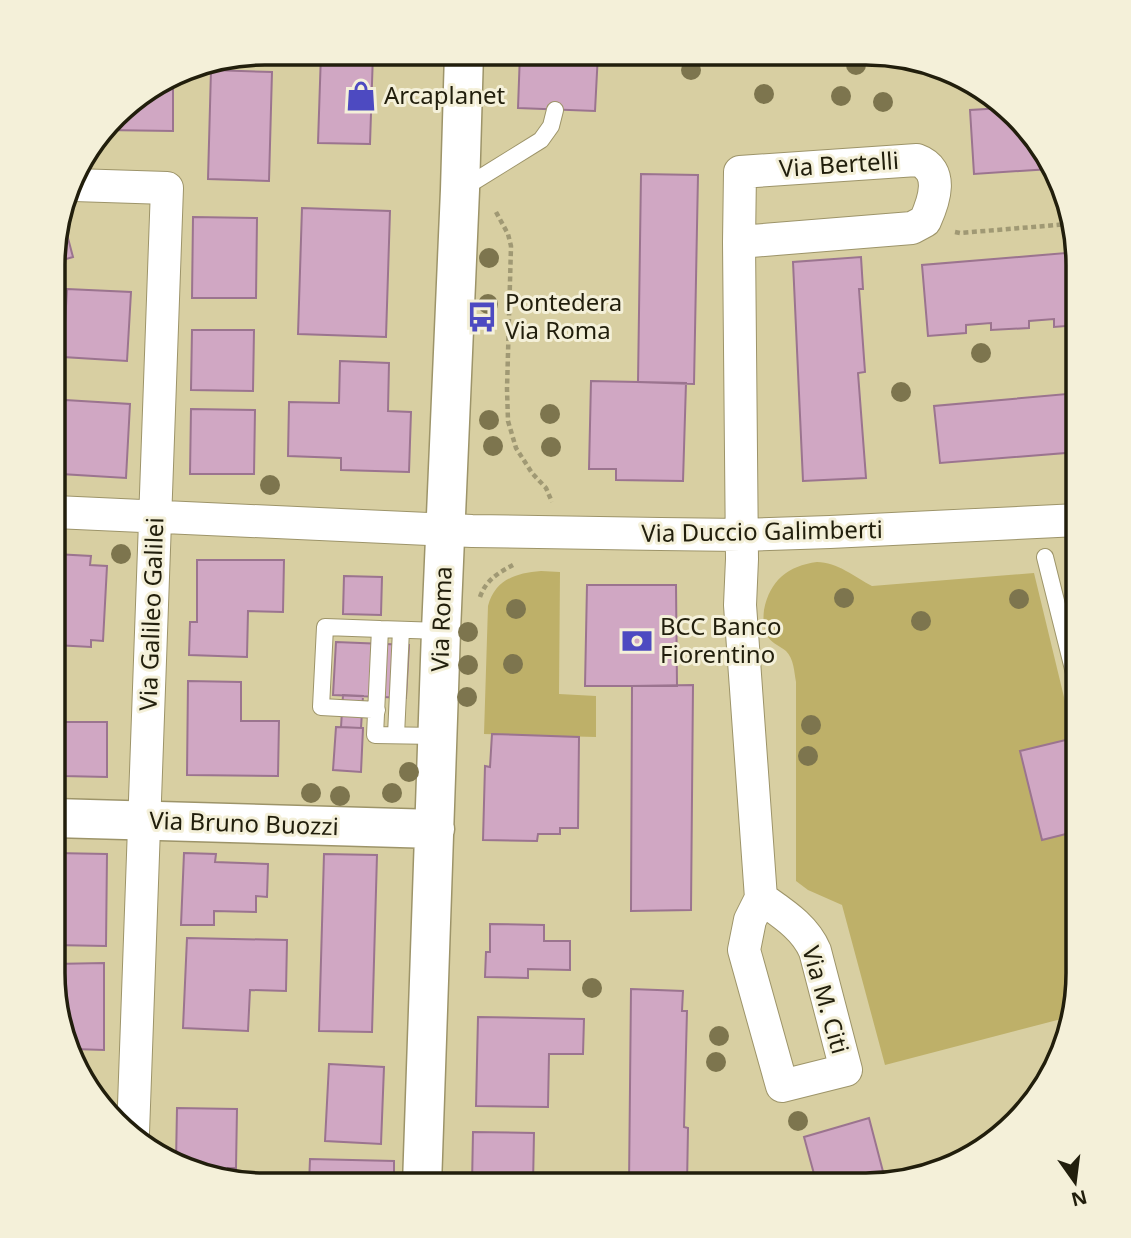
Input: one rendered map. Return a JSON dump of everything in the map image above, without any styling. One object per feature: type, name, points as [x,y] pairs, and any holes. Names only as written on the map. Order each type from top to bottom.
[{"type":"street","name":"Via Roma","points":[[422,1173],[440,631],[472,183],[465,65]]},
{"type":"street","name":"Via Bertelli","points":[[741,535],[740,172],[917,160],[927,164],[932,172],[936,191],[925,222]]},
{"type":"street","name":"Via Galileo Galilei","points":[[81,185],[167,188],[133,1124]]},
{"type":"street","points":[[739,242],[912,228],[925,222]]},
{"type":"street","name":"Via Duccio Galimberti","points":[[65,512],[552,533],[741,535],[1066,521]]},
{"type":"street","name":"Via M. Citi","points":[[741,535],[740,606],[761,898],[750,920],[744,950],[782,1086],[846,1070],[811,941],[798,925],[761,898]]},
{"type":"street","name":"Via Bruno Buozzi","points":[[65,818],[435,829]]},
{"type":"lane","points":[[472,183],[541,140],[551,126],[555,110]]},
{"type":"lane","points":[[1045,557],[1066,641]]},
{"type":"lane","points":[[377,710],[321,707],[325,626],[440,631]]},
{"type":"lane","points":[[380,629],[375,735],[437,736]]},
{"type":"lane","points":[[396,735],[401,630]]},
{"type":"path","points":[[472,183],[485,188],[487,200],[508,234],[511,247],[508,421],[516,448],[550,495],[552,533]]},
{"type":"path","points":[[925,222],[960,233],[1062,225]]},
{"type":"path","points":[[478,605],[481,593],[491,579],[512,565],[522,563]]},
{"type":"shaded area","points":[[817,562],[839,567],[872,586],[1034,573],[1066,705],[1066,986],[1060,1019],[885,1065],[842,905],[808,890],[796,881],[796,682],[789,654],[766,634],[764,613],[771,590],[782,576]]},
{"type":"shaded area","points":[[541,571],[560,572],[559,694],[596,696],[596,737],[484,734],[488,606],[491,597],[507,580]]},
{"type":"building","points":[[321,65],[373,65],[370,144],[318,143]]},
{"type":"building","points":[[520,65],[597,65],[595,111],[518,108]]},
{"type":"building","points":[[220,70],[272,72],[269,181],[208,179],[211,73]]},
{"type":"building","points":[[173,87],[173,131],[117,130],[133,114]]},
{"type":"building","points":[[991,109],[998,114],[1017,133],[1042,170],[974,174],[970,110]]},
{"type":"building","points":[[641,174],[698,175],[694,384],[638,382]]},
{"type":"building","points":[[302,208],[390,211],[386,337],[298,334]]},
{"type":"building","points":[[193,217],[257,218],[256,298],[192,298]]},
{"type":"building","points":[[67,235],[73,257],[65,259]]},
{"type":"building","points":[[1066,253],[1066,326],[1054,327],[1054,319],[1029,321],[1029,328],[991,330],[991,323],[966,325],[966,333],[928,336],[922,265]]},
{"type":"building","points":[[861,257],[863,289],[859,289],[865,372],[858,373],[866,478],[803,481],[793,262]]},
{"type":"building","points":[[67,289],[131,292],[127,361],[65,357]]},
{"type":"building","points":[[192,330],[254,330],[253,391],[191,390]]},
{"type":"building","points":[[340,361],[389,363],[388,411],[411,412],[409,472],[341,470],[341,458],[288,456],[289,402],[339,403]]},
{"type":"building","points":[[591,381],[686,383],[683,481],[616,480],[616,469],[589,469]]},
{"type":"building","points":[[1066,394],[1066,453],[940,463],[934,406]]},
{"type":"building","points":[[65,400],[130,404],[126,478],[65,474]]},
{"type":"building","points":[[191,409],[255,410],[254,474],[190,474]]},
{"type":"building","points":[[65,555],[91,556],[90,565],[107,566],[103,641],[91,640],[91,647],[65,646]]},
{"type":"building","points":[[197,560],[284,560],[283,612],[248,611],[247,657],[189,655],[190,622],[197,622]]},
{"type":"building","points":[[344,576],[382,577],[381,615],[343,614]]},
{"type":"building","points":[[587,585],[676,585],[677,686],[585,686]]},
{"type":"building","points":[[336,642],[409,645],[406,698],[333,695]]},
{"type":"building","points":[[188,681],[241,682],[241,721],[279,721],[278,776],[187,775]]},
{"type":"building","points":[[693,685],[691,910],[631,911],[632,686]]},
{"type":"building","points":[[343,695],[363,696],[361,728],[341,727]]},
{"type":"building","points":[[65,722],[107,722],[107,777],[65,776]]},
{"type":"building","points":[[336,727],[363,728],[361,772],[333,770]]},
{"type":"building","points":[[492,734],[579,737],[578,828],[560,828],[560,834],[538,834],[537,841],[483,840],[485,766],[490,767]]},
{"type":"building","points":[[1066,740],[1066,834],[1042,840],[1020,751]]},
{"type":"building","points":[[65,853],[107,854],[106,946],[65,945]]},
{"type":"building","points":[[184,853],[216,854],[215,862],[268,864],[267,897],[256,896],[256,912],[214,911],[214,925],[181,925]]},
{"type":"building","points":[[324,854],[377,855],[372,1032],[319,1031]]},
{"type":"building","points":[[490,924],[544,925],[544,941],[570,941],[570,970],[528,969],[528,978],[485,977],[486,952],[490,952]]},
{"type":"building","points":[[187,938],[287,940],[286,991],[250,990],[248,1031],[183,1028]]},
{"type":"building","points":[[104,963],[104,1050],[80,1049],[69,1012],[65,964]]},
{"type":"building","points":[[631,989],[683,991],[682,1011],[687,1011],[684,1127],[688,1128],[687,1173],[629,1173]]},
{"type":"building","points":[[478,1017],[584,1019],[583,1054],[549,1054],[548,1107],[476,1106]]},
{"type":"building","points":[[329,1064],[384,1067],[381,1144],[325,1141]]},
{"type":"building","points":[[177,1108],[237,1109],[236,1168],[228,1169],[201,1163],[176,1153]]},
{"type":"building","points":[[869,1118],[883,1172],[814,1173],[804,1137]]},
{"type":"building","points":[[473,1132],[534,1133],[533,1173],[472,1173]]},
{"type":"building","points":[[310,1159],[394,1161],[394,1173],[309,1173]]},
{"type":"place","name":"Arcaplanet","points":[[361,96]]},
{"type":"place","name":"Pontedera Via Roma","points":[[482,317]]},
{"type":"place","name":"BCC Banco Fiorentino","points":[[637,641]]}]
